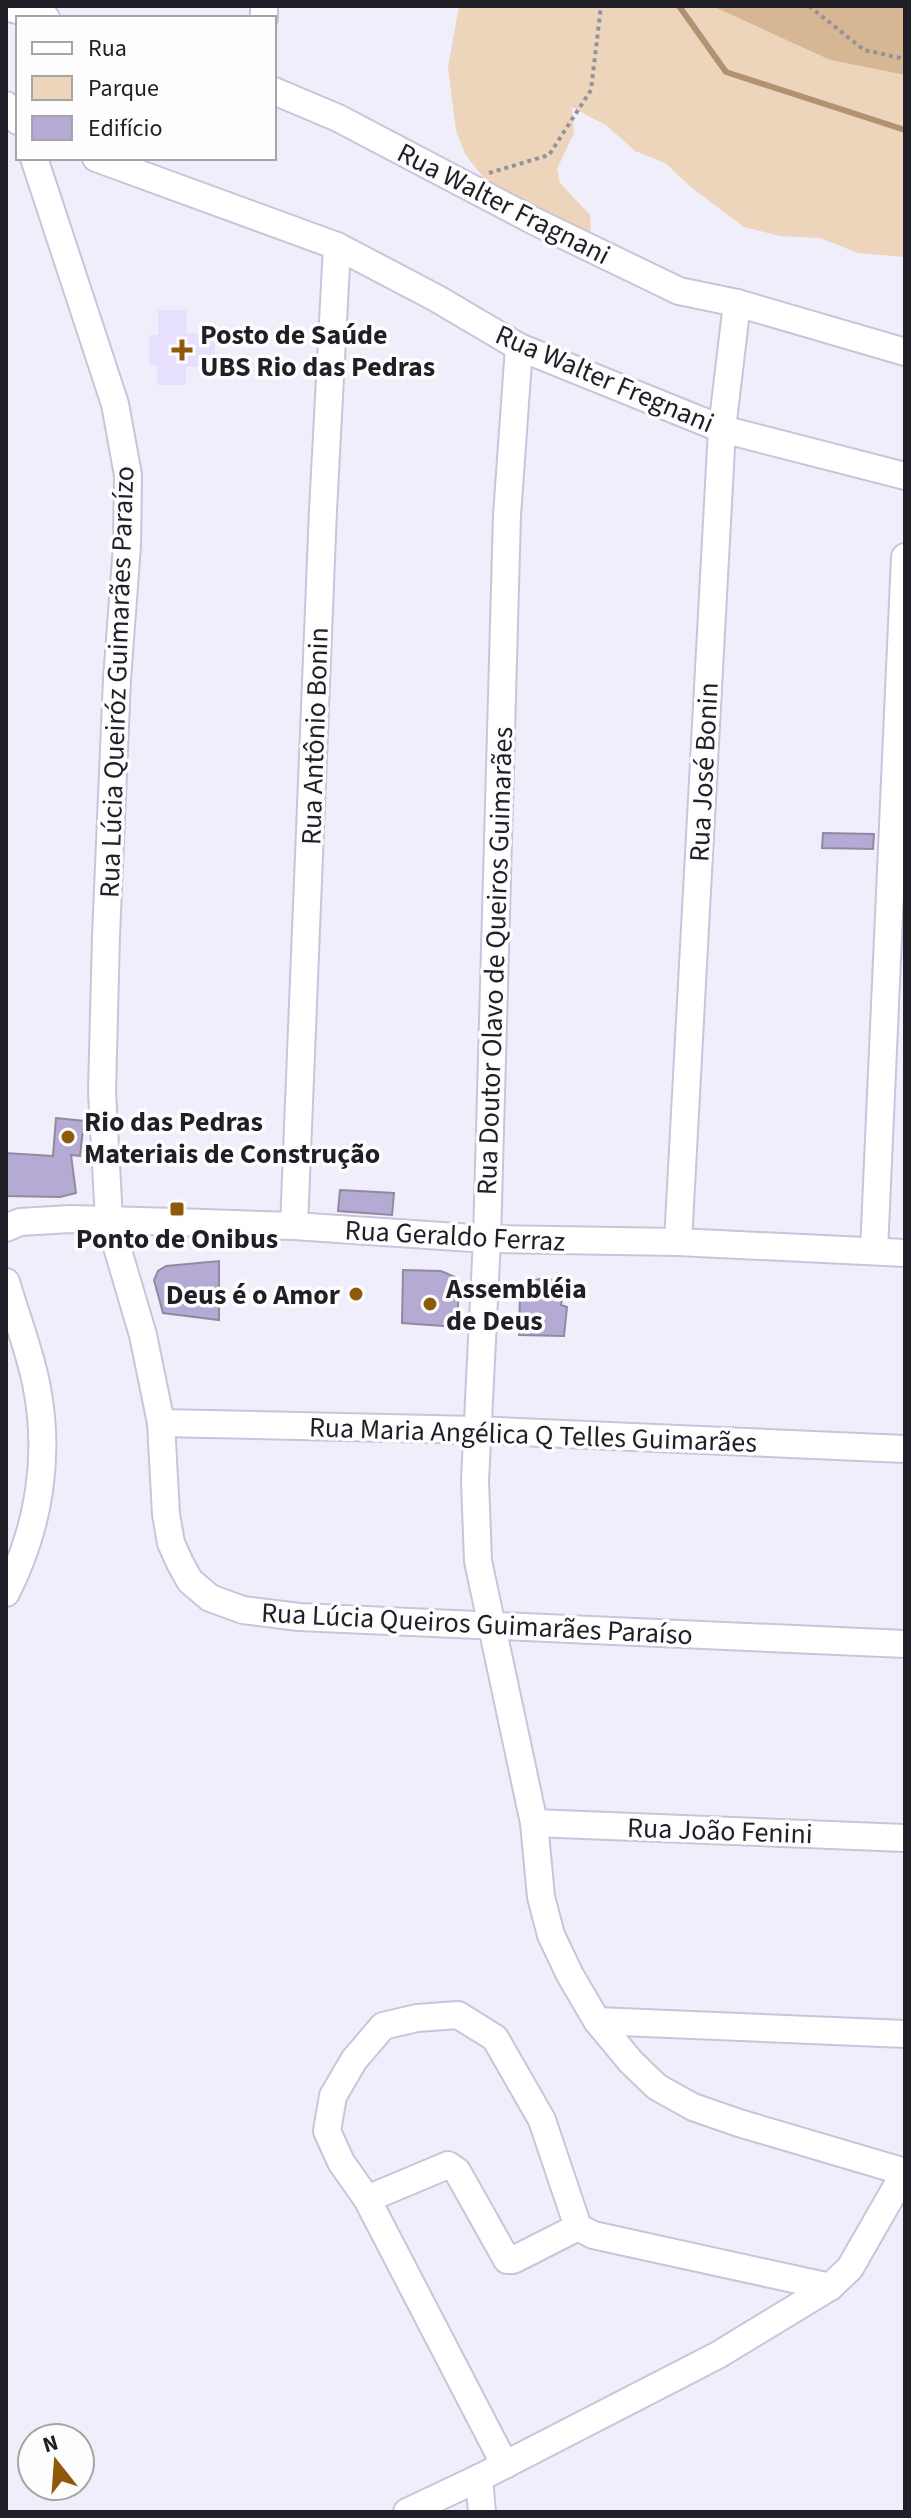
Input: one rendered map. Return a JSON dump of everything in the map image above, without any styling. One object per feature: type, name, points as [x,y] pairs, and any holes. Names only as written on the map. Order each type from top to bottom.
[{"type":"street","points":[[6,7],[39,16]]},
{"type":"street","name":"Rua Walter Fragnani","points":[[276,92],[338,118],[679,291],[737,303]]},
{"type":"street","name":"Rua Lúcia Queiróz Guimarães Paraízo","points":[[35,160],[115,404],[128,475],[127,546],[117,679],[107,906],[102,1092],[109,1220]]},
{"type":"street","name":"Rua Walter Fregnani","points":[[101,160],[337,246],[436,298],[519,347],[722,429],[905,476]]},
{"type":"street","name":"Rua Antônio Bonin","points":[[294,1226],[323,510],[337,246]]},
{"type":"street","points":[[737,303],[905,352]]},
{"type":"street","name":"Rua José Bonin","points":[[678,1242],[722,429],[737,303]]},
{"type":"street","name":"Rua Doutor Olavo de Queiros Guimarães","points":[[519,347],[507,515],[487,1239],[475,1481],[478,1561],[534,1823],[541,1897],[551,1935],[597,2021],[631,2062],[657,2087],[693,2107],[905,2172]]},
{"type":"street","points":[[874,1251],[905,557]]},
{"type":"street","name":"Rua Geraldo Ferraz","points":[[6,1228],[20,1222],[109,1220],[294,1226],[487,1239],[678,1242],[905,1253]]},
{"type":"street","name":"Rua Lúcia Queiros Guimarães Paraíso","points":[[109,1220],[143,1335],[161,1423],[166,1514],[171,1543],[190,1581],[210,1598],[243,1610],[299,1617],[905,1644]]},
{"type":"street","points":[[6,1282],[36,1381],[43,1461],[37,1510],[26,1550],[6,1593]]},
{"type":"street","name":"Rua Maria Angélica Q Telles Guimarães","points":[[161,1423],[476,1430],[905,1449]]},
{"type":"street","name":"Rua João Fenini","points":[[534,1823],[905,1838]]},
{"type":"street","points":[[505,2465],[367,2199],[341,2162],[327,2131],[333,2096],[354,2060],[383,2026],[417,2018],[458,2015],[495,2038],[542,2120],[578,2227],[593,2235],[830,2287]]},
{"type":"street","points":[[597,2021],[905,2034]]},
{"type":"street","points":[[367,2199],[448,2165],[457,2171],[507,2260],[513,2260],[578,2227]]},
{"type":"street","points":[[407,2512],[718,2355],[830,2287],[850,2268],[905,2172]]},
{"type":"street","points":[[479,2478],[482,2512]]},
{"type":"path","points":[[460,182],[549,155],[591,90],[601,6]]},
{"type":"path","points":[[809,6],[864,50],[905,59]]},
{"type":"shaded area","points":[[712,6],[905,6],[905,75],[830,60]]},
{"type":"shaded area","name":"Posto de Saúde UBS Rio das Pedras","points":[[158,310],[186,310],[187,333],[215,333],[215,366],[186,367],[186,385],[157,385],[157,365],[149,365],[149,335],[158,335]]},
{"type":"green space","points":[[459,6],[712,6],[830,60],[905,75],[905,257],[858,253],[820,238],[780,236],[744,227],[692,188],[665,163],[635,151],[607,126],[572,107],[574,133],[557,169],[560,183],[590,215],[591,236],[500,199],[465,154],[456,131],[448,67]]},
{"type":"building","points":[[823,833],[874,834],[873,849],[822,848]]},
{"type":"building","points":[[56,1118],[84,1121],[80,1156],[71,1155],[76,1193],[60,1197],[6,1196],[6,1153],[53,1156]]},
{"type":"building","points":[[340,1190],[394,1193],[392,1215],[338,1211]]},
{"type":"building","points":[[219,1261],[219,1320],[163,1313],[154,1280],[158,1271],[166,1266]]},
{"type":"building","name":"Assembléia de Deus","points":[[403,1270],[441,1271],[455,1277],[459,1285],[457,1327],[402,1323]]},
{"type":"building","points":[[542,1278],[565,1282],[561,1305],[567,1307],[564,1336],[519,1335],[520,1293],[529,1282]]},
{"type":"waterway","points":[[679,6],[726,72],[905,130]]},
{"type":"place","name":"Posto de Saúde UBS Rio das Pedras","points":[[182,350]]},
{"type":"place","name":"Rio das Pedras Materiais de Construção","points":[[68,1137]]},
{"type":"place","name":"Ponto de Onibus","points":[[177,1209]]},
{"type":"place","name":"Deus é o Amor","points":[[356,1294]]},
{"type":"place","name":"Assembléia de Deus","points":[[430,1304]]}]
